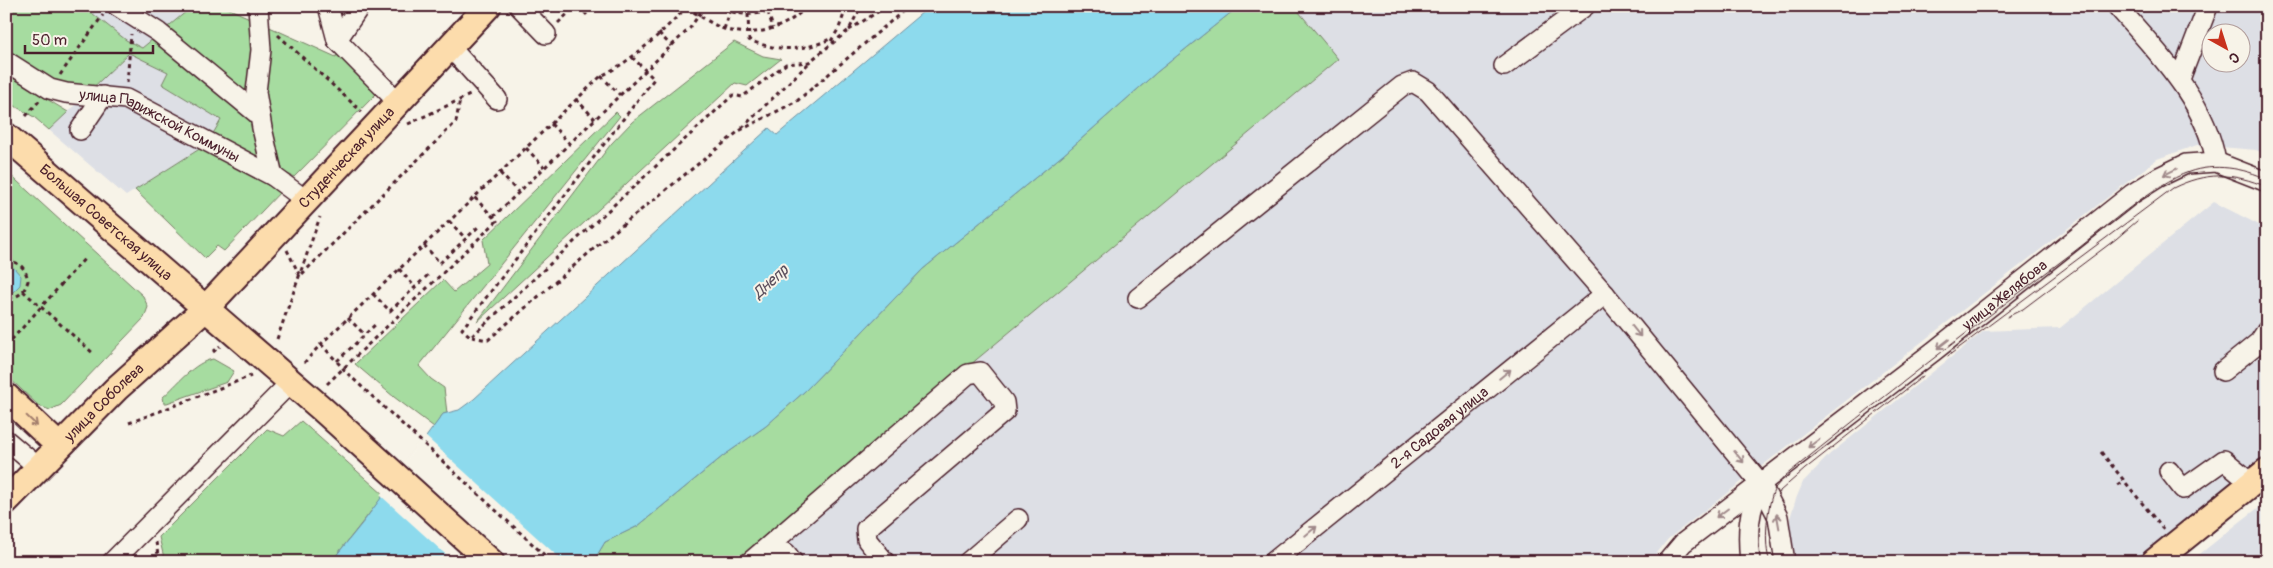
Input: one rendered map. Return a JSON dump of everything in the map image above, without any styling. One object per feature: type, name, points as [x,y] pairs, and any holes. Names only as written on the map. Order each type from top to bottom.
[{"type":"main road","name":"Студенческая улица","points":[[205,309],[314,208],[402,113],[450,47],[488,6]]},
{"type":"main road","name":"Большая Советская улица","points":[[6,136],[205,309],[297,373],[321,408],[491,562]]},
{"type":"main road","name":"улица Соболева","points":[[6,501],[58,445],[116,389],[205,309]]},
{"type":"main road","points":[[6,396],[58,445]]},
{"type":"main road","points":[[2154,562],[2259,477]]},
{"type":"street","points":[[328,6],[337,40],[402,113]]},
{"type":"street","points":[[337,40],[360,6]]},
{"type":"street","points":[[519,6],[546,34]]},
{"type":"street","points":[[1504,66],[1585,6]]},
{"type":"street","points":[[2118,6],[2180,79],[2213,141],[2216,162]]},
{"type":"street","points":[[2180,79],[2208,6]]},
{"type":"street","points":[[118,12],[158,32],[260,116]]},
{"type":"street","points":[[258,12],[261,50],[256,92],[273,176]]},
{"type":"street","points":[[450,47],[492,93]]},
{"type":"street","name":"улица Парижской Коммуны","points":[[6,61],[50,88],[66,93],[126,98],[273,176],[314,208]]},
{"type":"street","points":[[1138,298],[1402,86],[1414,82],[1428,91],[1605,294],[1761,484],[1778,517],[1785,562]]},
{"type":"street","points":[[80,130],[103,96]]},
{"type":"street","name":"улица Желябова","points":[[1668,562],[1683,543],[1934,352],[2132,194],[2186,164],[2216,162],[2267,182]]},
{"type":"street","name":"2-я Садовая улица","points":[[1273,562],[1605,294]]},
{"type":"street","points":[[2223,371],[2259,342],[2267,330]]},
{"type":"street","points":[[750,562],[968,374],[980,372],[1004,402],[1006,411],[866,529],[867,540],[885,562]]},
{"type":"street","points":[[112,562],[297,373]]},
{"type":"street","points":[[6,440],[38,467]]},
{"type":"street","points":[[2169,471],[2183,488],[2224,460],[2259,477]]},
{"type":"street","points":[[1750,562],[1748,520],[1752,504],[1761,484]]},
{"type":"street","points":[[968,562],[1018,518]]},
{"type":"street","points":[[768,562],[776,554],[786,554],[793,562]]},
{"type":"path","points":[[546,34],[578,6],[587,15]]},
{"type":"path","points":[[492,217],[690,28],[705,6]]},
{"type":"path","points":[[717,6],[730,12],[748,14],[768,12],[780,6]]},
{"type":"path","points":[[797,6],[802,12]]},
{"type":"path","points":[[297,373],[321,344],[576,99],[601,76],[632,57],[687,7],[724,28],[748,32],[774,28],[789,22],[807,6]]},
{"type":"path","points":[[748,14],[749,40],[780,49],[815,46],[831,41],[839,28],[847,6]]},
{"type":"path","points":[[849,30],[861,6]]},
{"type":"path","points":[[632,57],[654,79],[462,329],[471,337],[488,340],[605,239],[739,131],[831,41],[887,6]]},
{"type":"path","points":[[739,131],[797,101],[910,6]]},
{"type":"path","points":[[50,88],[118,12]]},
{"type":"path","points":[[118,12],[126,98]]},
{"type":"path","points":[[258,12],[367,116]]},
{"type":"path","points":[[724,28],[730,12]]},
{"type":"path","points":[[768,12],[774,28]]},
{"type":"path","points":[[659,33],[671,46]]},
{"type":"path","points":[[471,337],[733,95],[742,97],[786,64],[809,62]]},
{"type":"path","points":[[601,76],[620,95]]},
{"type":"path","points":[[402,113],[492,93]]},
{"type":"path","points":[[300,276],[456,122],[460,99]]},
{"type":"path","points":[[576,99],[595,119]]},
{"type":"path","points":[[550,124],[569,144]]},
{"type":"path","points":[[526,148],[544,167]]},
{"type":"path","points":[[500,173],[518,192]]},
{"type":"path","points":[[327,384],[497,221],[474,197]]},
{"type":"path","points":[[277,339],[300,276],[314,208]]},
{"type":"path","points":[[449,221],[466,238]]},
{"type":"path","points":[[424,245],[440,263],[478,227]]},
{"type":"path","points":[[284,245],[300,276]]},
{"type":"path","points":[[6,346],[86,257]]},
{"type":"path","points":[[6,261],[17,263],[23,267],[28,281],[24,291],[14,298],[6,298]]},
{"type":"path","points":[[398,269],[415,287]]},
{"type":"path","points":[[373,294],[390,311],[428,275]]},
{"type":"path","points":[[24,291],[94,354]]},
{"type":"path","points":[[348,318],[365,335]]},
{"type":"path","points":[[337,362],[377,324]]},
{"type":"path","points":[[321,344],[350,375],[552,562]]},
{"type":"path","points":[[129,423],[251,376]]},
{"type":"path","points":[[2102,452],[2165,532]]},
{"type":"path","points":[[2118,485],[2124,481]]},
{"type":"path","points":[[156,542],[159,562]]},
{"type":"shaded area","points":[[83,6],[193,6],[142,48],[126,40]]},
{"type":"shaded area","points":[[1294,6],[2267,6],[2267,155],[2256,150],[2197,145],[2157,159],[1668,539],[1650,562],[733,562],[1337,60]]},
{"type":"shaded area","points":[[129,53],[168,72],[162,84],[221,120],[211,137],[201,148],[126,196],[49,130]]},
{"type":"shaded area","points":[[2214,202],[2267,229],[2267,455],[2134,562],[1794,562],[1789,542],[1790,518],[1796,499],[1803,482],[1830,454],[1984,331],[2060,328]]},
{"type":"shaded area","points":[[2267,501],[2267,562],[2190,562],[2236,525]]},
{"type":"green space","points":[[6,6],[83,6],[126,40],[142,48],[193,6],[223,6],[336,57],[338,44],[377,82],[369,87],[376,94],[294,177],[211,137],[221,120],[162,84],[168,72],[129,53],[80,100],[6,51]]},
{"type":"green space","points":[[1239,6],[1294,6],[1338,59],[733,562],[593,562],[605,542],[638,526],[723,456],[766,426],[806,390],[923,269],[1063,155],[1157,72]]},
{"type":"green space","points":[[734,42],[763,56],[781,59],[747,86],[735,83],[477,322],[611,144],[632,122]]},
{"type":"green space","points":[[6,74],[68,112],[49,130],[34,117],[6,101]]},
{"type":"green space","points":[[616,112],[620,116],[419,366],[431,379],[444,388],[447,413],[443,414],[434,427],[355,364],[443,280],[454,292],[487,264],[483,240]]},
{"type":"green space","points":[[201,148],[282,190],[224,251],[217,246],[205,258],[135,190]]},
{"type":"green space","points":[[6,171],[143,296],[148,307],[144,318],[61,405],[50,410],[39,406],[6,375]]},
{"type":"green space","points":[[213,359],[234,371],[227,382],[164,403],[163,397],[186,375],[199,365]]},
{"type":"green space","points":[[301,421],[384,495],[331,562],[165,562],[159,537],[267,429],[284,436]]},
{"type":"water","name":"Днепр","points":[[930,6],[1239,6],[1157,72],[1063,155],[923,269],[806,390],[766,426],[723,456],[638,526],[605,542],[593,562],[331,562],[364,521],[443,414],[459,410],[474,399],[769,128],[777,135]]},
{"type":"water","points":[[6,267],[14,268],[21,276],[20,285],[13,292],[6,292]]},
{"type":"pier","points":[[424,435],[564,562],[454,562],[380,495]]},
{"type":"tram line","points":[[1770,562],[1766,535],[1768,514],[1775,488],[1785,476],[1965,334],[2130,207],[2176,178],[2199,169],[2219,167],[2249,172],[2267,179]]},
{"type":"tram line","points":[[1948,356],[2173,188],[2197,179],[2219,176],[2242,179],[2267,187]]},
{"type":"tram line","points":[[2007,317],[2023,309],[2137,221]]},
{"type":"tram line","points":[[1779,496],[1780,491],[1805,469],[1923,376]]}]
